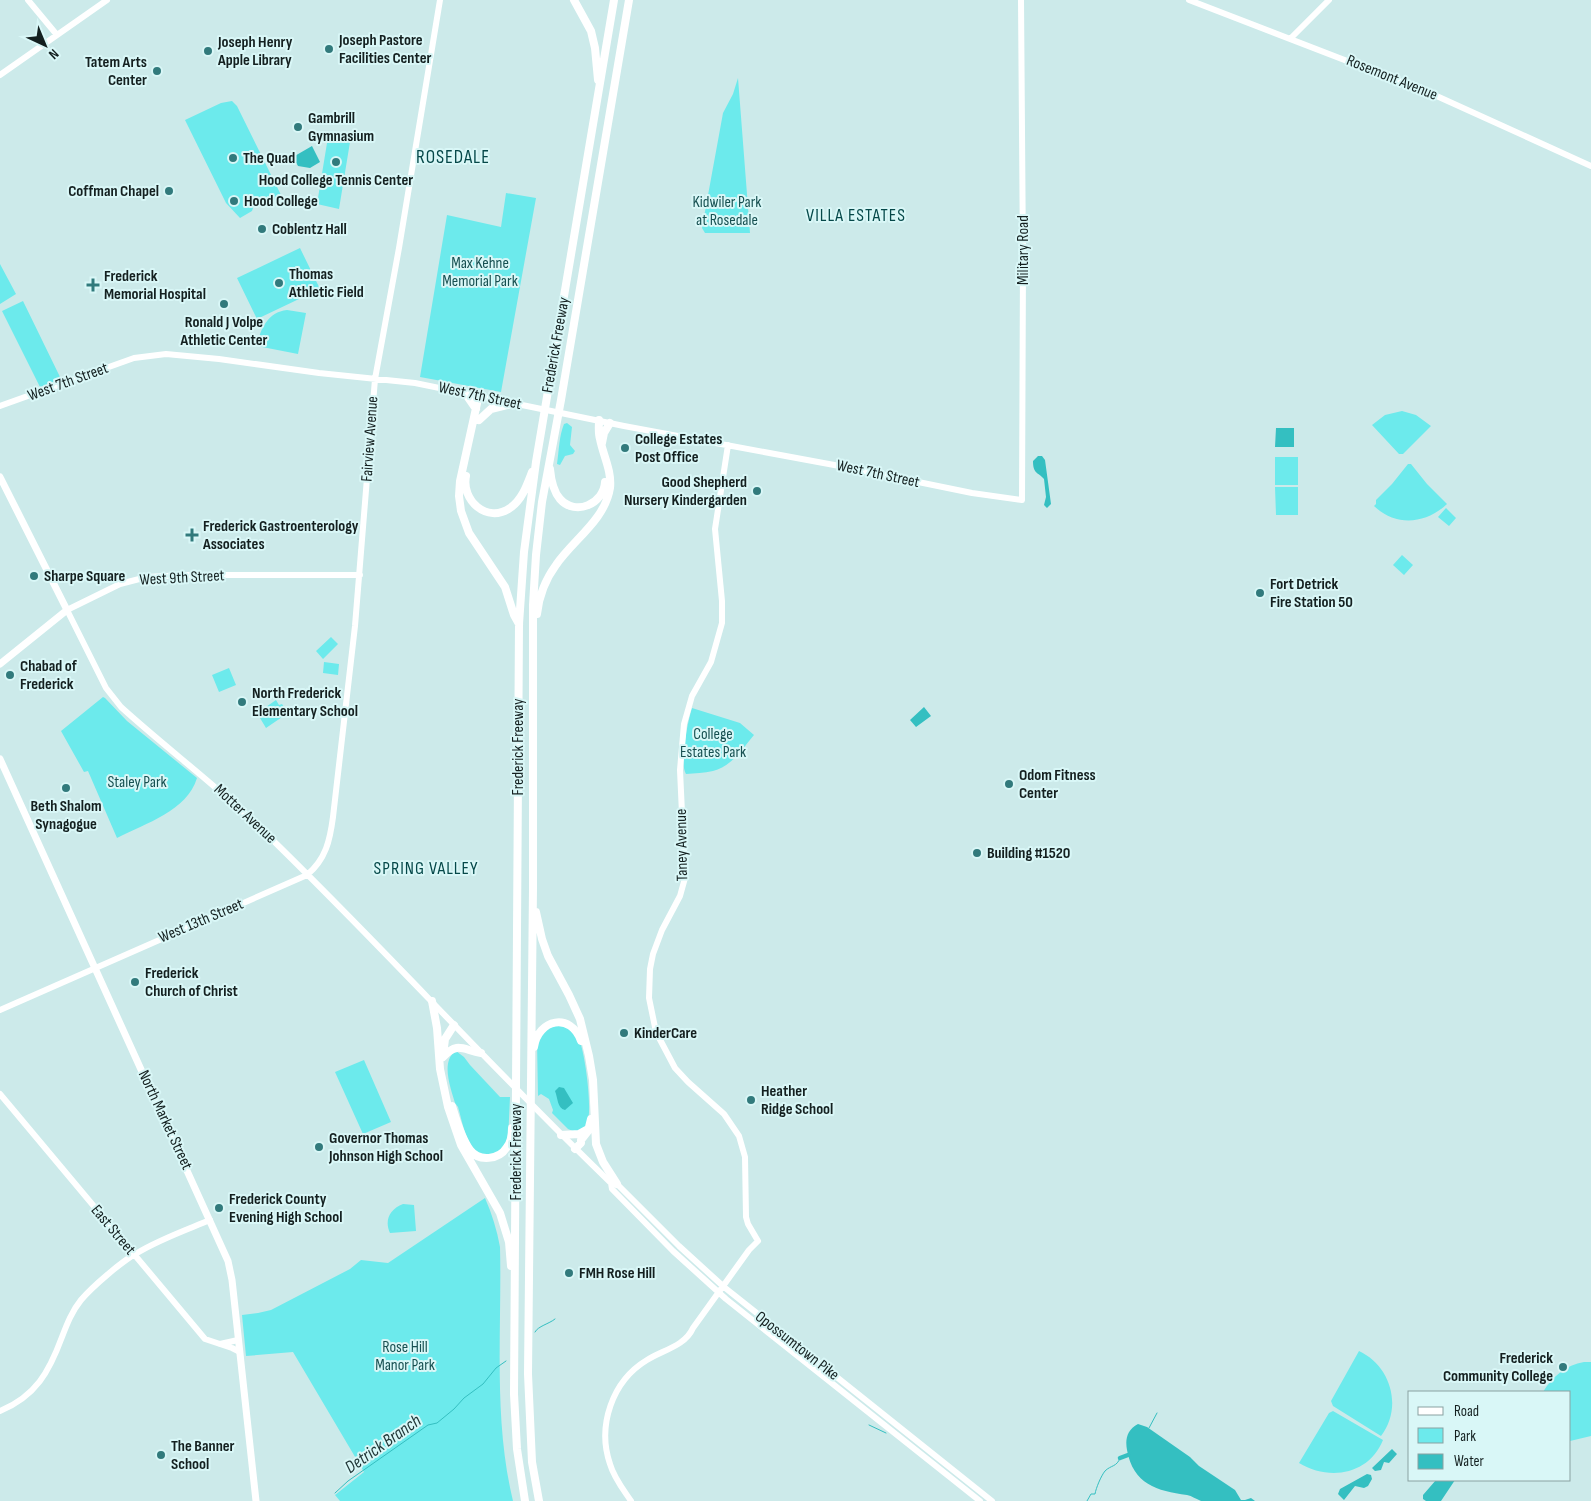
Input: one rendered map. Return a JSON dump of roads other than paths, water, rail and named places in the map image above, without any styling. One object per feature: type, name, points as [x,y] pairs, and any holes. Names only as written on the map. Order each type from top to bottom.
[{"type":"highway","points":[[574,0],[588,22],[594,40],[600,89]]},
{"type":"highway","name":"Frederick Freeway","points":[[525,1501],[518,1462],[515,1416],[517,719],[519,624],[524,552],[536,462],[614,0]]},
{"type":"highway","name":"Frederick Freeway","points":[[532,1462],[528,1374],[533,888],[532,648],[536,555],[542,502],[629,0]]},
{"type":"highway","points":[[465,392],[476,409]]},
{"type":"highway","points":[[483,396],[478,399],[460,481],[461,511],[469,533],[505,587],[519,624]]},
{"type":"highway","points":[[483,396],[465,482],[467,493],[477,507],[486,512],[497,513],[510,508],[524,490],[536,462]]},
{"type":"highway","points":[[479,420],[491,408],[516,403]]},
{"type":"highway","points":[[532,648],[539,602],[548,578],[556,564],[592,523],[608,497],[610,481],[599,438],[599,420]]},
{"type":"highway","points":[[549,464],[554,490],[564,503],[581,507],[592,504],[597,500],[604,491],[606,481],[594,435],[595,425],[599,420]]},
{"type":"highway","points":[[602,445],[604,433],[610,423]]},
{"type":"highway","points":[[533,888],[542,939],[548,956],[580,1019],[589,1056],[594,1091],[592,1128],[585,1143],[581,1143],[575,1149]]},
{"type":"highway","points":[[432,1001],[436,1020],[442,1082],[451,1118],[468,1158],[492,1196],[502,1218],[509,1242],[512,1270],[516,1284]]},
{"type":"highway","points":[[530,1072],[534,1045],[541,1030],[551,1023],[562,1022],[572,1027],[578,1033],[587,1067],[592,1128],[599,1154],[614,1184]]},
{"type":"highway","points":[[454,1025],[445,1039],[443,1057],[453,1108],[467,1145],[473,1153],[481,1157],[490,1158],[504,1152],[511,1139],[513,1120],[517,1108]]},
{"type":"highway","points":[[438,1044],[446,1029],[454,1025]]},
{"type":"highway","points":[[443,1057],[456,1047],[481,1053]]},
{"type":"highway","points":[[561,1135],[579,1134],[592,1128]]},
{"type":"highway","points":[[532,1462],[539,1501]]},
{"type":"highway","points":[[532,1462],[544,1501]]},
{"type":"main road","name":"Motter Avenue","points":[[0,478],[67,610]]},
{"type":"main road","name":"West 9th Street","points":[[0,664],[67,610]]},
{"type":"main road","name":"North Market Street","points":[[0,760],[210,1220],[231,1271],[256,1501]]},
{"type":"street","points":[[28,0],[57,35]]},
{"type":"street","points":[[0,75],[107,0]]},
{"type":"street","name":"Fairview Avenue","points":[[307,875],[323,858],[330,837],[360,576],[375,379],[399,248],[440,0]]},
{"type":"street","name":"Military Road","points":[[1021,0],[1022,500]]},
{"type":"street","name":"Rosemont Avenue","points":[[1189,0],[1430,93],[1591,166]]},
{"type":"street","points":[[1291,38],[1329,0]]},
{"type":"street","name":"West 7th Street","points":[[0,406],[121,362],[159,354],[218,359],[415,383],[610,423],[1022,500]]},
{"type":"street","name":"Taney Avenue","points":[[722,1290],[738,1271],[758,1241],[746,1217],[745,1156],[739,1136],[724,1114],[674,1068],[656,1032],[649,998],[650,969],[653,954],[662,930],[680,896],[685,878],[680,779],[680,758],[684,724],[692,696],[711,662],[722,623],[722,601],[714,529],[728,445]]},
{"type":"street","name":"West 9th Street","points":[[67,610],[120,584],[147,577],[184,575],[360,576]]},
{"type":"street","name":"Motter Avenue","points":[[67,610],[106,688],[121,707],[226,796],[432,1001],[542,1116]]},
{"type":"street","name":"West 13th Street","points":[[0,1010],[307,875]]},
{"type":"street","name":"East Street","points":[[0,1094],[205,1339],[240,1352]]},
{"type":"street","name":"Opossumtown Pike","points":[[542,1116],[683,1250],[722,1290],[980,1501]]},
{"type":"street","points":[[0,1411],[21,1399],[40,1382],[50,1366],[69,1320],[80,1301],[101,1281],[134,1254],[210,1220]]},
{"type":"street","points":[[631,1501],[615,1476],[608,1457],[605,1437],[607,1416],[614,1395],[629,1374],[643,1362],[668,1348],[693,1328],[722,1290]]},
{"type":"street","name":"Opossumtown Pike","points":[[722,1290],[992,1501]]},
{"type":"street","points":[[218,1344],[238,1340]]},
{"type":"water","points":[[312,146],[320,162],[310,168],[298,166],[293,157]]},
{"type":"water","points":[[1276,428],[1294,428],[1294,447],[1275,447]]},
{"type":"water","points":[[1038,456],[1042,456],[1045,460],[1051,504],[1047,508],[1044,505],[1046,497],[1044,479],[1035,471],[1033,465],[1033,461]]},
{"type":"water","points":[[924,707],[931,716],[916,727],[910,720]]},
{"type":"water","points":[[559,1087],[564,1088],[573,1103],[565,1110],[559,1105],[555,1091]]},
{"type":"water","points":[[1138,1424],[1147,1427],[1235,1490],[1241,1500],[1251,1498],[1255,1501],[1201,1501],[1189,1495],[1166,1491],[1148,1484],[1135,1471],[1127,1450],[1126,1442],[1128,1435],[1131,1429]]},
{"type":"water","points":[[1392,1449],[1397,1454],[1389,1463],[1384,1462],[1381,1470],[1375,1471],[1372,1468]]},
{"type":"water","points":[[1367,1474],[1371,1475],[1372,1479],[1368,1486],[1364,1488],[1355,1486],[1344,1500],[1338,1494],[1340,1489]]},
{"type":"water","points":[[1435,1481],[1454,1481],[1441,1501],[1426,1501],[1423,1499],[1423,1495]]},
{"type":"waterway","points":[[535,1332],[555,1319]]},
{"type":"waterway","name":"Detrick Branch","points":[[335,1493],[348,1481],[428,1425],[437,1423],[464,1398],[483,1384],[496,1368],[506,1361]]},
{"type":"waterway","points":[[1149,1428],[1157,1413]]},
{"type":"waterway","points":[[869,1425],[886,1433]]},
{"type":"waterway","points":[[1120,1458],[1128,1455]]},
{"type":"waterway","points":[[1087,1501],[1091,1494],[1095,1494],[1105,1471],[1116,1464],[1120,1458]]},
{"type":"place","name":"Joseph Pastore Facilities Center","points":[[329,49]]},
{"type":"place","name":"Joseph Henry Apple Library","points":[[208,51]]},
{"type":"place","name":"Tatem Arts Center","points":[[157,71]]},
{"type":"place","name":"Gambrill Gymnasium","points":[[298,127]]},
{"type":"place","name":"The Quad","points":[[233,158]]},
{"type":"place","name":"Hood College Tennis Center","points":[[336,162]]},
{"type":"place","name":"Coffman Chapel","points":[[169,191]]},
{"type":"place","name":"Hood College","points":[[234,201]]},
{"type":"place","name":"Coblentz Hall","points":[[262,229]]},
{"type":"place","name":"Thomas Athletic Field","points":[[279,283]]},
{"type":"place","name":"Frederick Memorial Hospital","points":[[93,285]]},
{"type":"place","name":"Ronald J Volpe Athletic Center","points":[[224,304]]},
{"type":"place","name":"College Estates Post Office","points":[[625,448]]},
{"type":"place","name":"Good Shepherd Nursery Kindergarden","points":[[757,491]]},
{"type":"place","name":"Frederick Gastroenterology Associates","points":[[192,535]]},
{"type":"place","name":"Sharpe Square","points":[[34,576]]},
{"type":"place","name":"Fort Detrick Fire Station 50","points":[[1260,593]]},
{"type":"place","name":"Chabad of Frederick","points":[[10,675]]},
{"type":"place","name":"North Frederick Elementary School","points":[[242,702]]},
{"type":"place","name":"Odom Fitness Center","points":[[1009,784]]},
{"type":"place","name":"Beth Shalom Synagogue","points":[[66,788]]},
{"type":"place","name":"Building #1520","points":[[977,853]]},
{"type":"place","name":"Frederick Church of Christ","points":[[135,982]]},
{"type":"place","name":"KinderCare","points":[[624,1033]]},
{"type":"place","name":"Heather Ridge School","points":[[751,1100]]},
{"type":"place","name":"Governor Thomas Johnson High School","points":[[319,1147]]},
{"type":"place","name":"Frederick County Evening High School","points":[[219,1208]]},
{"type":"place","name":"FMH Rose Hill","points":[[569,1273]]},
{"type":"place","name":"Frederick Community College","points":[[1563,1367]]},
{"type":"place","name":"The Banner School","points":[[161,1455]]},
{"type":"district","name":"ROSEDALE","points":[[453,157]]},
{"type":"district","name":"VILLA ESTATES","points":[[856,215]]},
{"type":"district","name":"SPRING VALLEY","points":[[426,868]]},
{"type":"park label","name":"Kidwiler Park at Rosedale","points":[[727,211]]},
{"type":"park label","name":"Max Kehne Memorial Park","points":[[480,272]]},
{"type":"park label","name":"College Estates Park","points":[[713,743]]},
{"type":"park label","name":"Staley Park","points":[[137,782]]},
{"type":"park label","name":"Rose Hill Manor Park","points":[[405,1356]]}]
